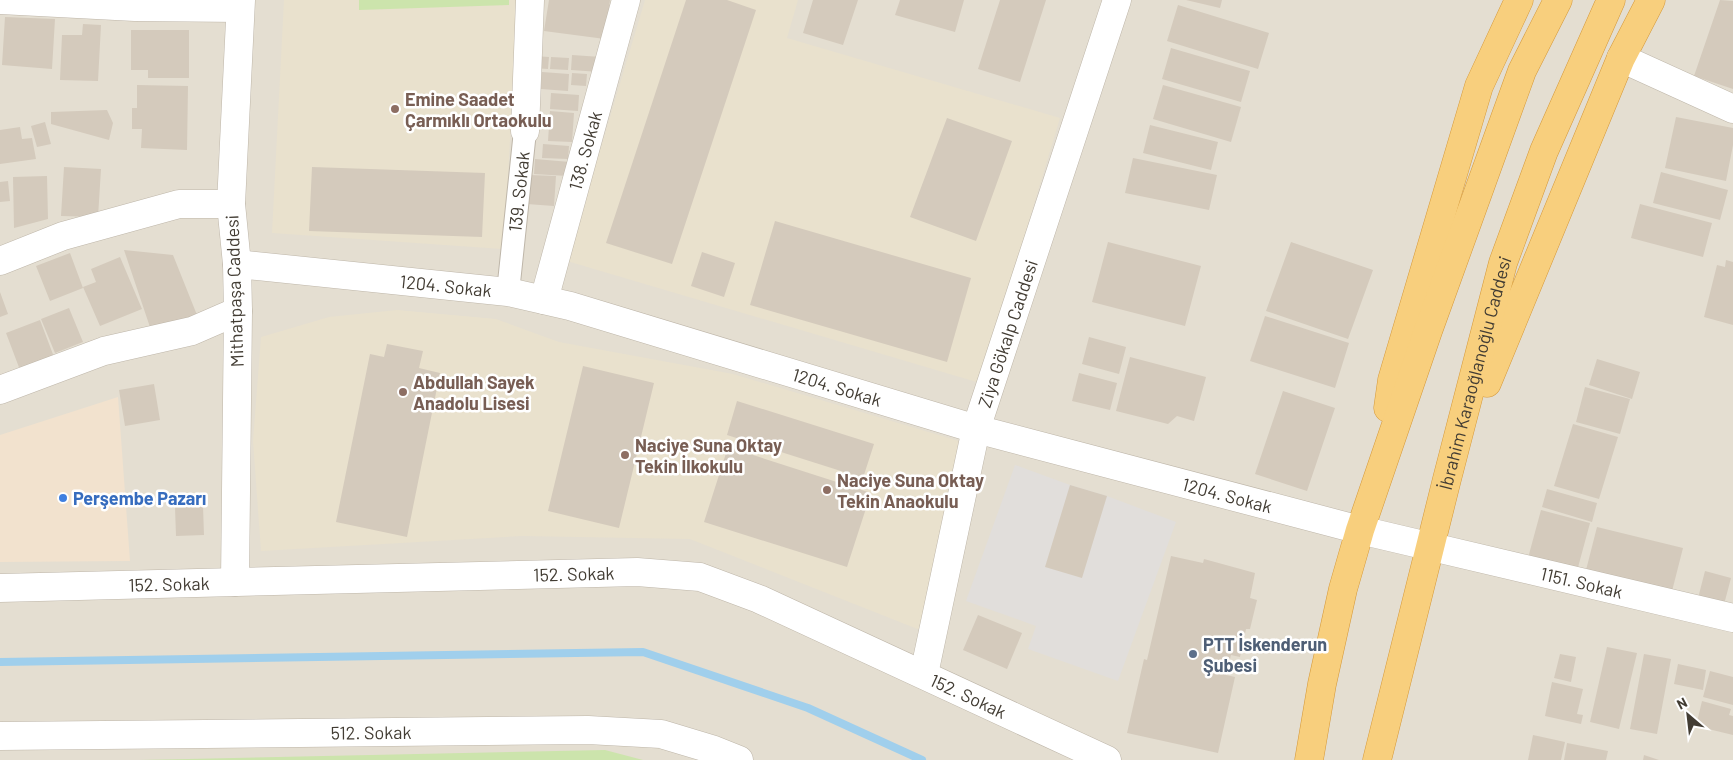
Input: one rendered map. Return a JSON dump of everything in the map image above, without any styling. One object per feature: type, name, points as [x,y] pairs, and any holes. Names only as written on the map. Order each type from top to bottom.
[{"type":"highway","points":[[1379,477],[1392,380],[1479,86],[1519,0]]},
{"type":"highway","points":[[1309,760],[1322,684],[1341,598],[1360,530],[1428,331],[1522,71],[1558,0]]},
{"type":"highway","name":"İbrahim Karaoğlanoğlu Caddesi","points":[[1380,759],[1430,547],[1503,263],[1544,151],[1611,0]]},
{"type":"highway","points":[[1447,479],[1622,58],[1652,0]]},
{"type":"street","points":[[0,0],[135,7],[241,4]]},
{"type":"street","name":"139. Sokak","points":[[508,292],[524,131],[530,0]]},
{"type":"street","name":"138. Sokak","points":[[544,300],[626,0]]},
{"type":"street","name":"Ziya Gökalp Caddesi","points":[[924,674],[976,429],[1117,0]]},
{"type":"street","name":"Mithatpaşa Caddesi","points":[[235,582],[238,310],[237,264],[231,204],[241,4]]},
{"type":"street","points":[[1622,58],[1733,109]]},
{"type":"street","points":[[0,261],[63,236],[179,204],[231,204]]},
{"type":"street","name":"1204. Sokak","points":[[237,264],[508,292],[570,306],[976,429],[1430,547]]},
{"type":"street","points":[[0,390],[104,351],[192,331],[238,310]]},
{"type":"street","name":"1151. Sokak","points":[[1430,547],[1733,618]]},
{"type":"street","name":"152. Sokak","points":[[0,588],[637,572],[700,577],[759,599],[1107,760]]},
{"type":"street","name":"512. Sokak","points":[[0,736],[588,730],[661,734],[714,750],[738,760]]},
{"type":"shaded area","points":[[0,0],[1733,0],[1733,760],[0,760]]},
{"type":"shaded area","name":"Emine Saadet Çarmıklı Ortaokulu","points":[[284,0],[517,0],[506,219],[502,249],[272,233]]},
{"type":"shaded area","points":[[645,0],[798,0],[787,38],[1060,118],[980,383],[567,261]]},
{"type":"shaded area","points":[[397,310],[496,319],[559,342],[733,374],[962,442],[920,630],[690,539],[522,536],[261,551],[253,441],[261,337],[329,317]]},
{"type":"shaded area","name":"Perşembe Pazarı","points":[[118,397],[130,561],[0,562],[0,435]]},
{"type":"shaded area","points":[[1015,465],[1176,522],[1118,681],[1028,649],[1036,626],[966,601]]},
{"type":"green space","points":[[359,0],[509,0],[509,5],[359,10]]},
{"type":"green space","points":[[605,750],[643,760],[139,760],[188,759]]},
{"type":"building","points":[[549,0],[610,0],[605,39],[544,31]]},
{"type":"building","points":[[686,0],[727,0],[756,10],[672,264],[606,243]]},
{"type":"building","points":[[813,0],[858,0],[843,45],[803,33]]},
{"type":"building","points":[[900,0],[964,0],[955,32],[895,15]]},
{"type":"building","points":[[1000,0],[1046,0],[1020,82],[978,69]]},
{"type":"building","points":[[1186,0],[1222,0],[1220,8]]},
{"type":"building","points":[[1720,0],[1733,1],[1733,89],[1694,76]]},
{"type":"building","points":[[1178,5],[1269,33],[1258,69],[1167,41]]},
{"type":"building","points":[[5,17],[55,19],[52,69],[2,65]]},
{"type":"building","points":[[83,24],[101,25],[98,81],[60,80],[62,35],[82,35]]},
{"type":"building","points":[[131,30],[189,30],[189,78],[148,78],[148,70],[131,70]]},
{"type":"building","points":[[1171,48],[1250,71],[1241,102],[1162,79]]},
{"type":"building","points":[[572,55],[601,57],[600,72],[571,70]]},
{"type":"building","points":[[534,56],[549,57],[548,69],[533,68]]},
{"type":"building","points":[[551,57],[569,58],[568,70],[550,69]]},
{"type":"building","points":[[542,72],[569,74],[568,91],[541,89]]},
{"type":"building","points":[[572,73],[587,74],[586,86],[571,85]]},
{"type":"building","points":[[137,85],[188,86],[187,150],[141,148],[142,129],[132,129],[132,108],[137,108]]},
{"type":"building","points":[[1163,85],[1241,107],[1231,142],[1153,119]]},
{"type":"building","points":[[551,93],[579,95],[578,111],[550,109]]},
{"type":"building","points":[[107,110],[113,123],[109,140],[51,124],[51,112]]},
{"type":"building","points":[[550,111],[574,113],[572,142],[548,141]]},
{"type":"building","points":[[1676,117],[1733,128],[1733,145],[1726,181],[1665,168]]},
{"type":"building","points":[[947,118],[1012,141],[976,241],[910,217]]},
{"type":"building","points":[[45,122],[51,144],[37,147],[31,126]]},
{"type":"building","points":[[1150,125],[1218,142],[1211,170],[1143,153]]},
{"type":"building","points":[[20,127],[22,139],[32,138],[36,159],[0,164],[0,130]]},
{"type":"building","points":[[543,144],[569,146],[568,159],[542,158]]},
{"type":"building","points":[[1133,158],[1217,175],[1209,210],[1125,193]]},
{"type":"building","points":[[535,159],[570,162],[568,176],[534,174]]},
{"type":"building","points":[[64,167],[101,169],[98,217],[61,216]]},
{"type":"building","points":[[312,167],[485,173],[482,237],[309,231]]},
{"type":"building","points":[[1661,172],[1728,190],[1720,220],[1653,203]]},
{"type":"building","points":[[529,175],[556,176],[554,206],[527,204]]},
{"type":"building","points":[[47,176],[48,219],[14,228],[13,177]]},
{"type":"building","points":[[8,181],[10,201],[0,202],[0,182]]},
{"type":"building","points":[[1640,204],[1712,223],[1703,257],[1631,238]]},
{"type":"building","points":[[775,221],[971,278],[947,362],[750,305]]},
{"type":"building","points":[[1108,242],[1201,266],[1185,326],[1092,302]]},
{"type":"building","points":[[1291,242],[1373,270],[1348,339],[1266,311]]},
{"type":"building","points":[[124,250],[173,255],[199,320],[152,333]]},
{"type":"building","points":[[702,252],[735,263],[724,297],[691,286]]},
{"type":"building","points":[[70,253],[83,288],[50,301],[36,266]]},
{"type":"building","points":[[120,257],[142,309],[100,326],[83,287],[96,282],[91,269]]},
{"type":"building","points":[[1726,260],[1733,262],[1733,325],[1704,317],[1717,265],[1725,267]]},
{"type":"building","points":[[0,292],[8,314],[0,317]]},
{"type":"building","points":[[69,308],[83,342],[55,353],[41,319]]},
{"type":"building","points":[[1265,316],[1349,343],[1335,388],[1250,361]]},
{"type":"building","points":[[40,320],[54,357],[20,370],[6,333]]},
{"type":"building","points":[[1089,337],[1126,347],[1119,374],[1082,364]]},
{"type":"building","points":[[387,344],[423,351],[419,368],[440,373],[407,537],[336,522],[370,354],[384,357]]},
{"type":"building","points":[[1130,357],[1206,377],[1194,421],[1177,416],[1168,424],[1116,411]]},
{"type":"building","points":[[1597,359],[1640,372],[1632,399],[1589,385]]},
{"type":"building","points":[[583,366],[654,383],[619,528],[548,511]]},
{"type":"building","points":[[1079,373],[1117,383],[1110,410],[1072,401]]},
{"type":"building","points":[[154,384],[160,420],[125,426],[119,390]]},
{"type":"building","points":[[1585,387],[1630,399],[1620,434],[1576,422]]},
{"type":"building","points":[[1283,391],[1335,408],[1307,491],[1255,474]]},
{"type":"building","points":[[737,401],[874,444],[863,478],[727,435]]},
{"type":"building","points":[[1573,424],[1618,437],[1599,499],[1554,486]]},
{"type":"building","points":[[728,447],[871,493],[847,567],[704,522]]},
{"type":"building","points":[[1070,485],[1107,496],[1082,578],[1045,567]]},
{"type":"building","points":[[1547,489],[1597,503],[1592,522],[1542,507]]},
{"type":"building","points":[[203,506],[204,535],[176,536],[175,507]]},
{"type":"building","points":[[1541,510],[1590,523],[1577,571],[1528,558]]},
{"type":"building","points":[[1597,527],[1683,548],[1670,599],[1584,578]]},
{"type":"building","points":[[1171,556],[1203,563],[1204,559],[1255,573],[1250,598],[1257,600],[1250,629],[1246,629],[1240,657],[1231,655],[1226,675],[1235,677],[1218,753],[1127,733],[1144,659],[1147,660]]},
{"type":"building","points":[[1705,571],[1731,578],[1722,612],[1696,606]]},
{"type":"building","points":[[978,615],[1022,633],[1007,669],[963,650]]},
{"type":"building","points":[[1607,647],[1637,653],[1619,729],[1590,722]]},
{"type":"building","points":[[1560,654],[1576,657],[1571,682],[1554,678]]},
{"type":"building","points":[[1644,654],[1671,659],[1657,734],[1630,729]]},
{"type":"building","points":[[1678,664],[1706,670],[1703,690],[1674,684]]},
{"type":"building","points":[[1710,671],[1733,677],[1733,705],[1703,697]]},
{"type":"building","points":[[1552,682],[1583,689],[1577,714],[1583,715],[1581,724],[1545,716]]},
{"type":"building","points":[[1702,701],[1731,709],[1729,715],[1733,716],[1733,735],[1696,726]]},
{"type":"building","points":[[1533,735],[1565,742],[1561,760],[1528,760]]},
{"type":"building","points":[[1567,743],[1608,751],[1606,760],[1564,760]]},
{"type":"building","points":[[1644,755],[1659,760],[1643,760]]},
{"type":"waterway","points":[[0,662],[643,652],[808,708],[922,760]]},
{"type":"place","name":"Emine Saadet Çarmıklı Ortaokulu","points":[[395,109]]},
{"type":"place","name":"Abdullah Sayek Anadolu Lisesi","points":[[403,392]]},
{"type":"place","name":"Naciye Suna Oktay Tekin İlkokulu","points":[[625,455]]},
{"type":"place","name":"Naciye Suna Oktay Tekin Anaokulu","points":[[827,490]]},
{"type":"place","name":"Perşembe Pazarı","points":[[63,498]]},
{"type":"place","name":"PTT İskenderun Şubesi","points":[[1193,654]]}]
